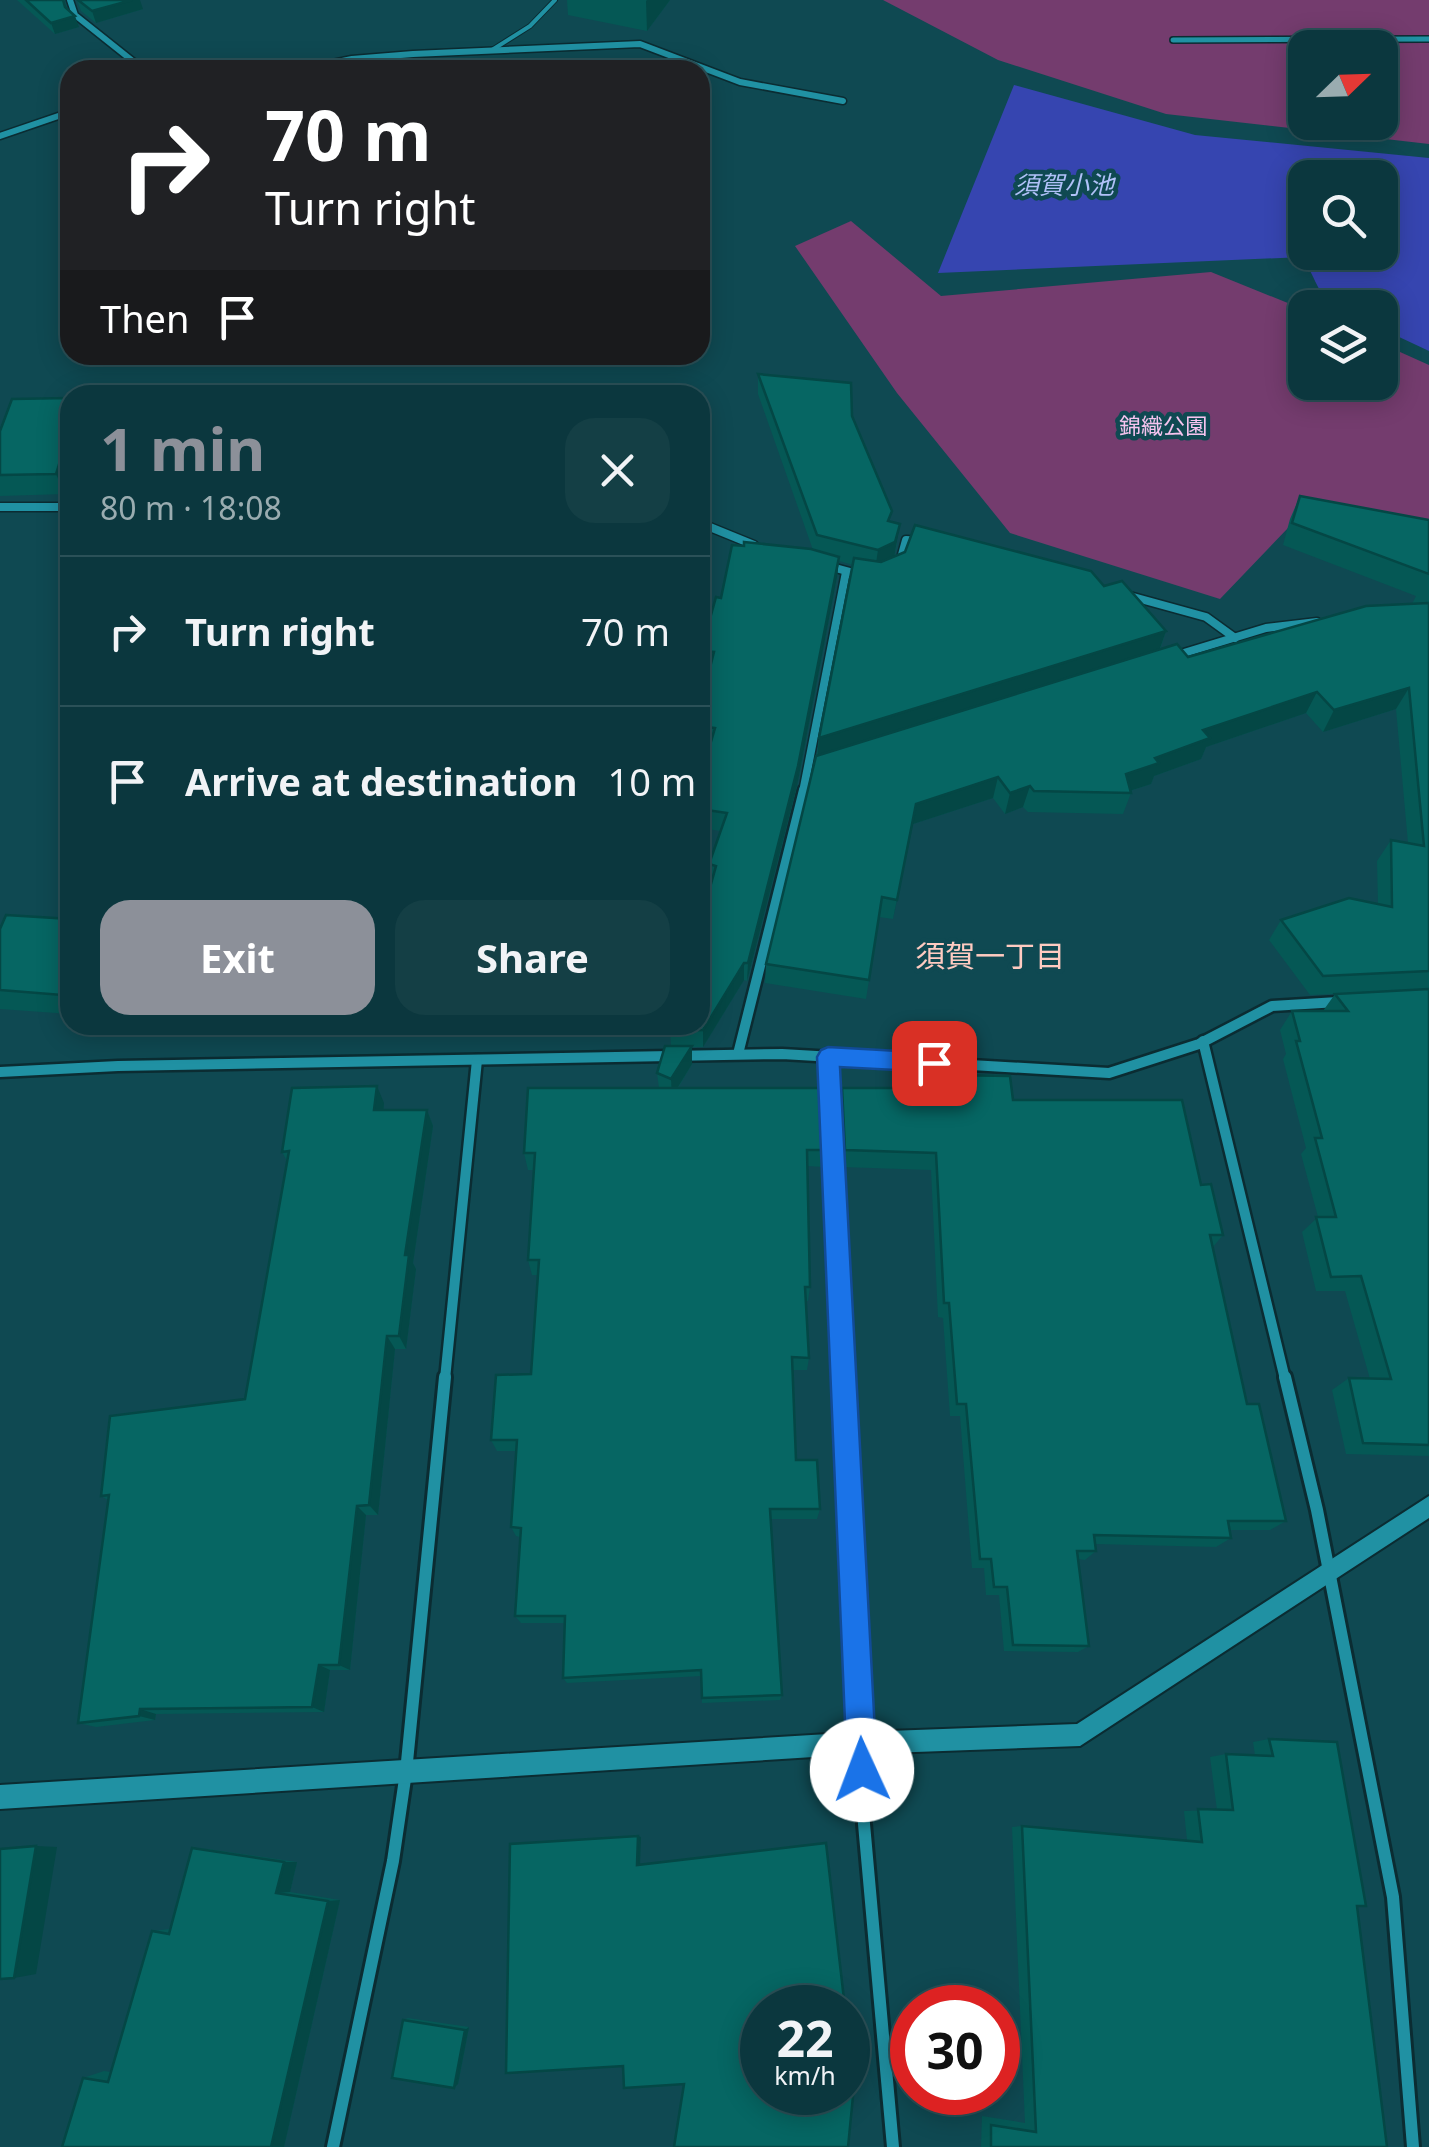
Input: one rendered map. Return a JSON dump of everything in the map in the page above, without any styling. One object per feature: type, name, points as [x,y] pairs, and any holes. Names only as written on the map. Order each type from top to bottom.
[{"type":"street","points":[[70,0],[75,14],[132,60]]},
{"type":"street","points":[[1174,40],[1429,40]]},
{"type":"street","points":[[347,60],[640,44],[682,60]]},
{"type":"street","points":[[710,71],[740,82],[842,101]]},
{"type":"street","points":[[0,136],[60,115]]},
{"type":"street","points":[[0,507],[60,506]]},
{"type":"street","points":[[710,529],[764,548]]},
{"type":"street","points":[[887,573],[899,568],[906,540],[924,542]]},
{"type":"street","points":[[814,561],[876,578]]},
{"type":"street","points":[[738,1054],[810,770],[846,572]]},
{"type":"street","points":[[1112,591],[1206,617],[1235,638]]},
{"type":"street","points":[[1167,658],[1266,628],[1336,621]]},
{"type":"street","points":[[810,770],[828,764]]},
{"type":"street","points":[[0,1072],[118,1066],[738,1054],[1108,1073],[1203,1041],[1272,1006],[1350,1002]]},
{"type":"street","points":[[1203,1041],[1328,1569],[1394,1897],[1413,2147]]},
{"type":"street","points":[[828,1057],[864,1824],[893,2147]]},
{"type":"street","points":[[333,2147],[393,1861],[406,1772],[477,1060]]},
{"type":"street","points":[[0,1797],[861,1743],[1080,1735],[1429,1506]]},
{"type":"lane","points":[[492,50],[530,26],[554,0]]},
{"type":"green space","points":[[883,0],[1429,0],[1429,144],[1394,140],[1398,140],[1398,30],[1288,30],[1288,128],[1166,114],[998,60]]},
{"type":"green space","name":"錦織公園","points":[[851,221],[941,296],[1211,272],[1288,303],[1288,400],[1398,400],[1398,351],[1429,365],[1429,525],[1311,504],[1220,599],[1010,533],[897,393],[795,246]]},
{"type":"water","name":"須賀小池","points":[[1014,85],[1195,135],[1429,158],[1429,351],[1398,336],[1398,290],[1320,290],[1310,270],[1398,270],[1398,160],[1288,160],[1288,258],[938,273]]},
{"type":"building","points":[[26,0],[63,0],[75,16],[51,23]]},
{"type":"building","points":[[78,0],[132,0],[92,11]]},
{"type":"building","points":[[758,374],[851,383],[852,416],[892,511],[888,521],[900,524],[895,542],[878,550],[817,535]]},
{"type":"building","points":[[60,398],[60,461],[56,474],[0,475],[0,431],[12,399]]},
{"type":"building","points":[[1300,496],[1429,520],[1429,574],[1292,523]]},
{"type":"building","points":[[915,525],[1091,571],[1104,586],[1122,581],[1166,631],[819,738],[854,558],[881,562],[905,552]]},
{"type":"building","points":[[744,542],[811,549],[839,557],[798,766],[748,963],[744,963],[710,1019],[710,887],[716,866],[710,861],[727,813],[710,810],[710,745],[715,728],[710,727],[710,668],[714,652],[710,652],[710,619],[716,597],[721,598],[732,545],[744,546]]},
{"type":"building","points":[[1429,603],[1429,971],[1323,976],[1281,920],[1349,898],[1392,907],[1391,840],[1424,846],[1409,688],[1334,710],[1317,692],[1203,730],[1210,738],[1155,758],[1159,763],[1126,774],[1131,793],[1034,791],[1030,786],[1010,793],[998,777],[916,804],[897,900],[882,897],[869,980],[766,964],[816,756],[1177,644],[1188,657],[1366,606]]},
{"type":"building","points":[[6,915],[60,918],[60,995],[0,990],[0,929]]},
{"type":"building","points":[[1429,989],[1429,1445],[1363,1443],[1349,1378],[1391,1379],[1361,1276],[1331,1277],[1316,1217],[1336,1217],[1315,1138],[1322,1138],[1296,1041],[1300,1041],[1292,1011],[1348,1011],[1335,994]]},
{"type":"building","points":[[665,1046],[692,1046],[671,1079],[657,1073]]},
{"type":"building","points":[[947,1075],[1010,1076],[1013,1100],[1182,1100],[1201,1185],[1211,1184],[1223,1235],[1210,1235],[1247,1404],[1259,1404],[1286,1521],[1228,1521],[1231,1538],[1094,1535],[1096,1551],[1077,1551],[1089,1646],[1013,1645],[1007,1587],[994,1587],[991,1559],[980,1559],[966,1404],[957,1404],[949,1303],[944,1303],[936,1153],[845,1150],[842,1088],[946,1088]]},
{"type":"building","points":[[377,1086],[374,1110],[427,1110],[405,1255],[409,1255],[399,1336],[387,1336],[369,1505],[357,1506],[339,1665],[319,1665],[312,1707],[140,1709],[139,1716],[78,1723],[109,1495],[101,1496],[110,1416],[245,1399],[289,1151],[282,1152],[292,1088]]},
{"type":"building","points":[[528,1088],[824,1088],[827,1150],[807,1150],[810,1287],[805,1287],[809,1358],[792,1357],[796,1460],[817,1460],[820,1509],[770,1509],[782,1695],[702,1698],[701,1670],[563,1678],[565,1616],[515,1616],[521,1528],[511,1527],[517,1440],[491,1440],[496,1375],[531,1374],[539,1260],[528,1260],[535,1153],[524,1153]]},
{"type":"building","points":[[1269,1739],[1337,1742],[1366,1906],[1357,1906],[1387,2147],[991,2147],[991,2125],[1036,2132],[1022,1826],[1202,1842],[1198,1809],[1233,1810],[1226,1754],[1273,1756]]},
{"type":"building","points":[[638,1836],[637,1865],[826,1843],[842,1985],[740,1985],[740,2115],[851,2115],[848,2147],[674,2147],[684,2084],[624,2088],[623,2066],[506,2073],[510,1844]]},
{"type":"building","points":[[36,1846],[14,1978],[0,1979],[0,1849]]},
{"type":"building","points":[[192,1848],[284,1862],[276,1893],[328,1901],[271,2147],[62,2147],[83,2078],[108,2082],[152,1931],[169,1934]]},
{"type":"building","points":[[403,2020],[465,2030],[454,2088],[392,2078]]},
{"type":"district","name":"須賀一丁目","points":[[990,957]]},
{"type":"route","points":[[862,1770],[828,1057],[934,1063]]}]
